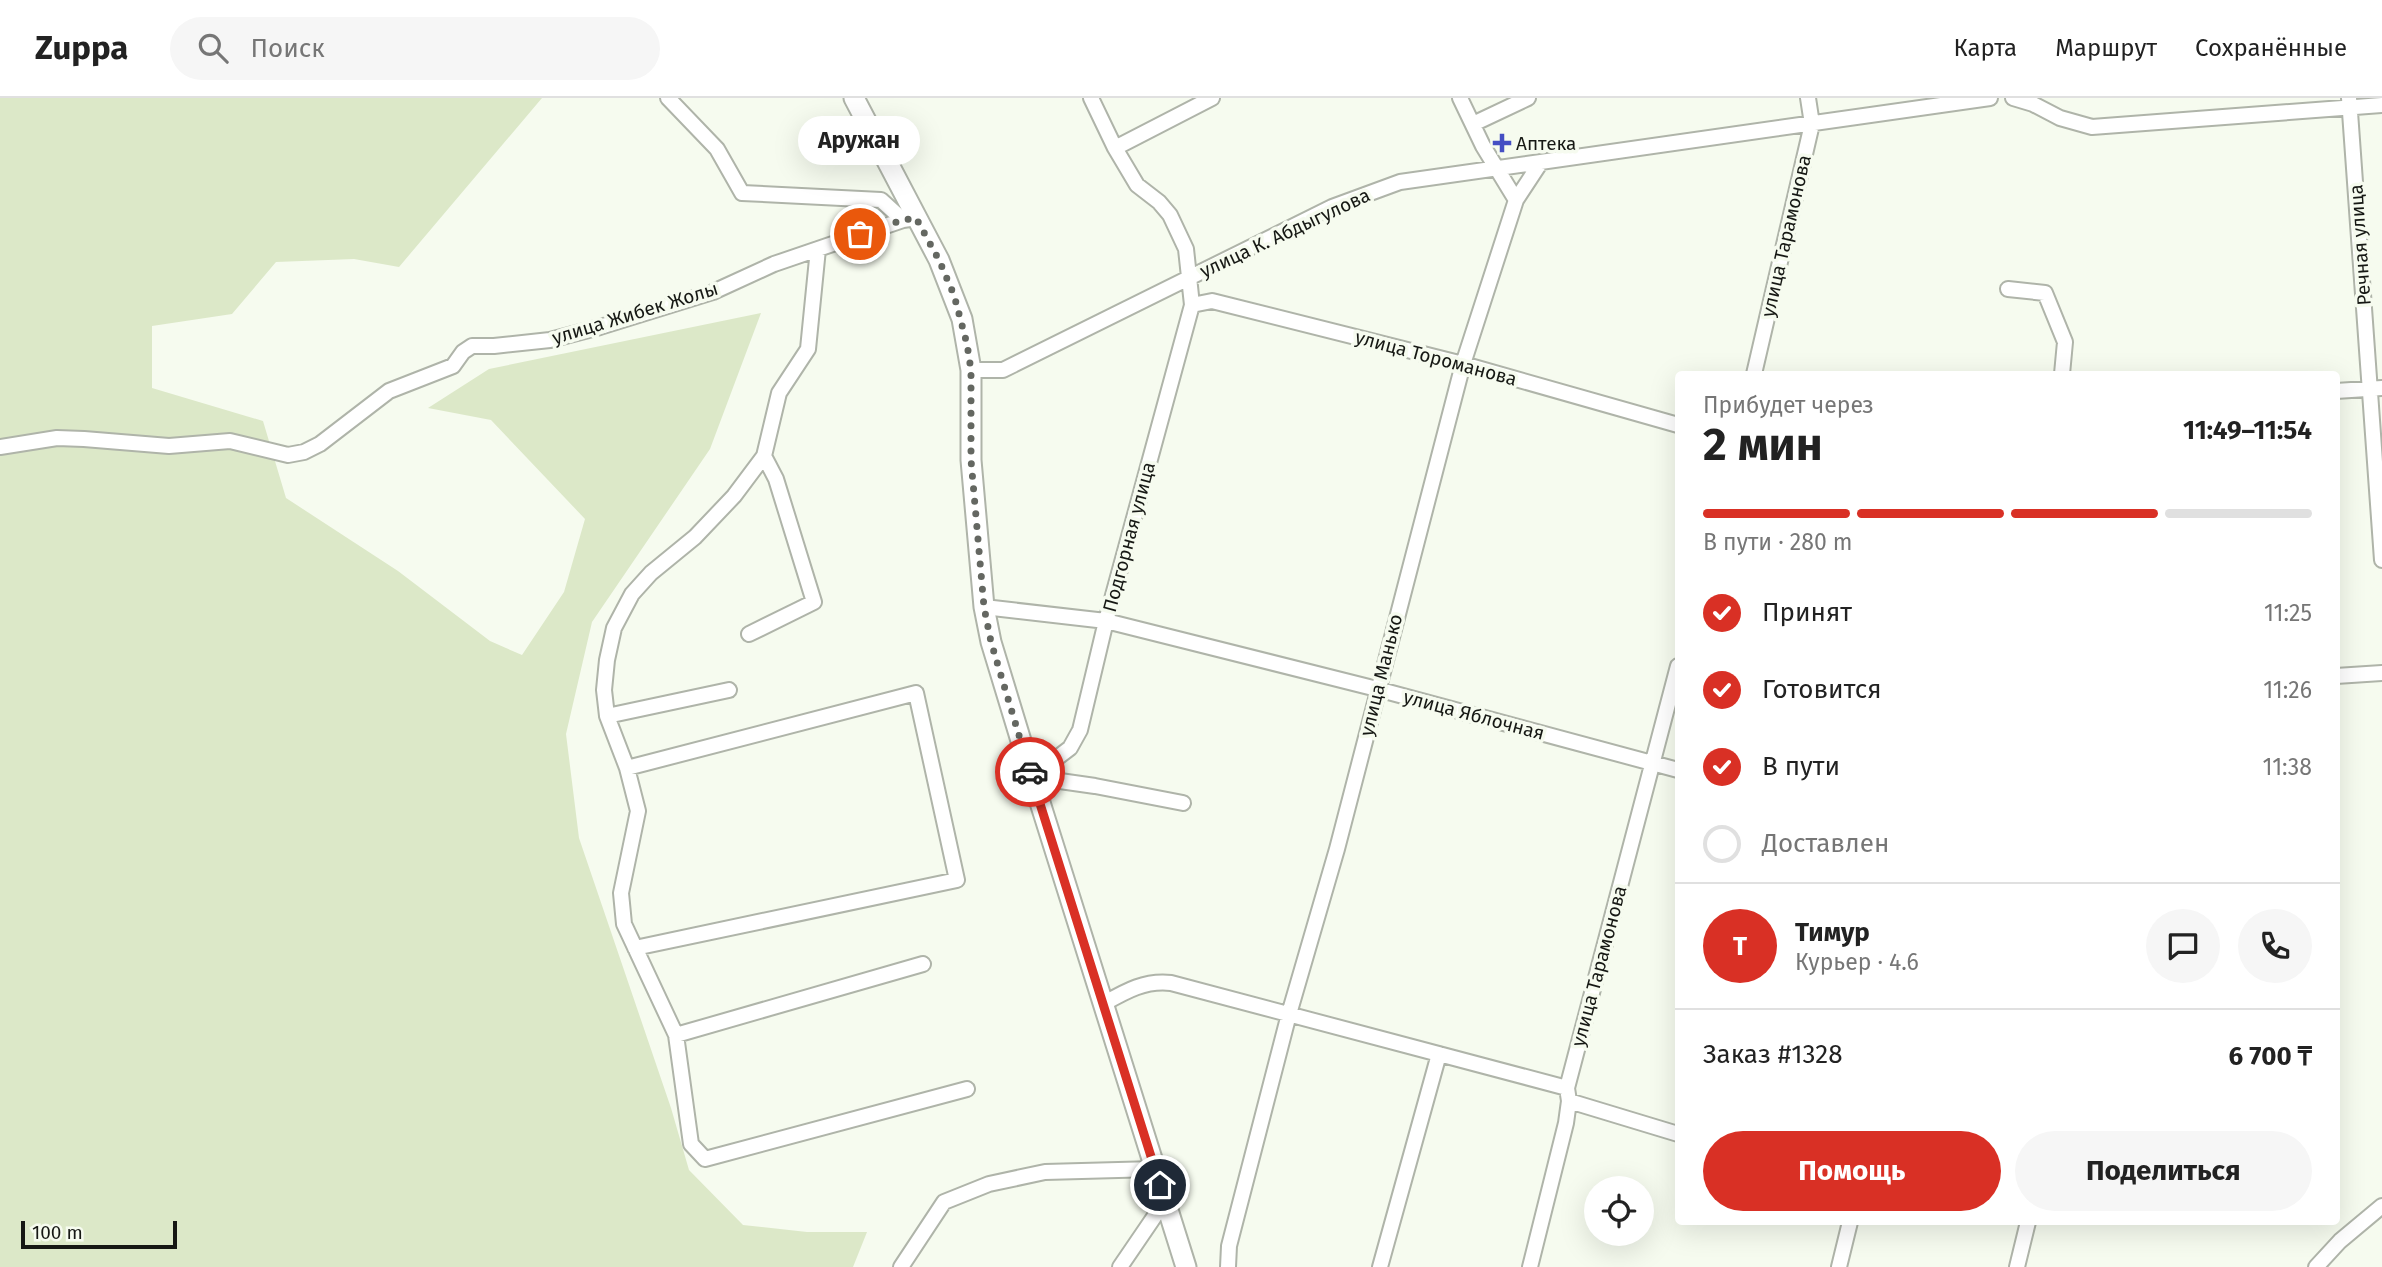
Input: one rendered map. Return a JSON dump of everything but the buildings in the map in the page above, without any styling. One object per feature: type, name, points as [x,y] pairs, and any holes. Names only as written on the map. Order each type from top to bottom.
[{"type":"main road","points":[[855,98],[910,219],[939,260],[962,319],[971,370],[971,460],[984,607],[991,642],[1186,1267]]},
{"type":"street","points":[[668,98],[717,149],[742,193],[881,200],[910,219]]},
{"type":"street","name":"Подгорная улица","points":[[1032,777],[1070,748],[1080,730],[1106,621],[1192,304],[1186,249],[1170,215],[1159,202],[1137,185],[1115,148],[1091,98]]},
{"type":"street","points":[[1115,148],[1212,98]]},
{"type":"street","points":[[1460,98],[1517,200]]},
{"type":"street","points":[[1473,124],[1528,98]]},
{"type":"street","name":"улица Тарамонова","points":[[1755,371],[1812,124],[1808,98]]},
{"type":"street","name":"улица К. Абдыгулова","points":[[971,370],[1003,370],[1332,207],[1400,182],[1990,98]]},
{"type":"street","points":[[2013,98],[2033,101],[2060,118],[2092,127],[2349,103],[2382,105]]},
{"type":"street","name":"Речная улица","points":[[2349,103],[2376,388],[2382,560]]},
{"type":"street","name":"улица Манько","points":[[1228,1267],[1230,1246],[1289,1014],[1337,849],[1463,364],[1517,200],[1541,162]]},
{"type":"street","name":"улица Жибек Жолы","points":[[0,447],[57,438],[169,446],[230,441],[288,455],[304,452],[320,444],[389,391],[453,366],[463,352],[472,346],[550,340],[600,327],[713,292],[774,264],[910,219]]},
{"type":"street","points":[[818,249],[808,349],[779,393],[764,456],[719,513],[695,537],[651,573],[632,594],[614,628],[604,690],[607,716],[627,768],[638,811],[621,893],[624,924],[676,1035],[691,1144],[705,1159],[967,1089]]},
{"type":"street","points":[[2008,289],[2045,293],[2065,342],[2062,371]]},
{"type":"street","name":"улица Тороманова","points":[[1192,304],[1212,301],[1463,364],[1675,424]]},
{"type":"street","points":[[2340,391],[2376,388]]},
{"type":"street","points":[[749,634],[814,602],[776,479],[764,456]]},
{"type":"street","name":"улица Яблочная","points":[[984,607],[1106,621],[1377,689],[1675,769]]},
{"type":"street","points":[[2340,676],[2382,673]]},
{"type":"street","name":"улица Тарамонова","points":[[1530,1267],[1568,1094],[1675,677]]},
{"type":"street","points":[[607,716],[729,690]]},
{"type":"street","points":[[627,768],[916,693],[957,880],[635,948]]},
{"type":"street","points":[[1032,777],[1183,803]]},
{"type":"street","points":[[676,1035],[923,964]]},
{"type":"street","points":[[1103,1004],[1133,988],[1157,981],[1171,983],[1439,1054],[1568,1094],[1675,1132]]},
{"type":"street","points":[[1380,1267],[1439,1054]]},
{"type":"street","points":[[901,1267],[944,1202],[989,1184],[1045,1172],[1155,1169]]},
{"type":"street","points":[[1120,1267],[1165,1201]]},
{"type":"street","points":[[2316,1267],[2340,1241],[2382,1206]]},
{"type":"street","points":[[1839,1267],[1849,1225]]},
{"type":"street","points":[[2017,1267],[2027,1225]]},
{"type":"green space","points":[[0,98],[542,98],[399,267],[354,259],[276,262],[232,314],[152,326],[152,388],[263,421],[286,498],[398,571],[490,641],[522,655],[564,592],[585,519],[491,420],[428,408],[489,369],[761,313],[710,449],[592,622],[566,734],[579,838],[671,1108],[689,1170],[743,1225],[807,1232],[867,1232],[853,1267],[0,1267]]},
{"type":"way so far","points":[[860,234],[916,218],[939,260],[962,319],[971,370],[971,460],[984,607],[991,642],[1030,772]]},
{"type":"place","name":"Аптека","points":[[1502,143]]},
{"type":"place","name":"Аружан","points":[[860,234]]},
{"type":"route","points":[[1030,772],[1160,1185]]}]
